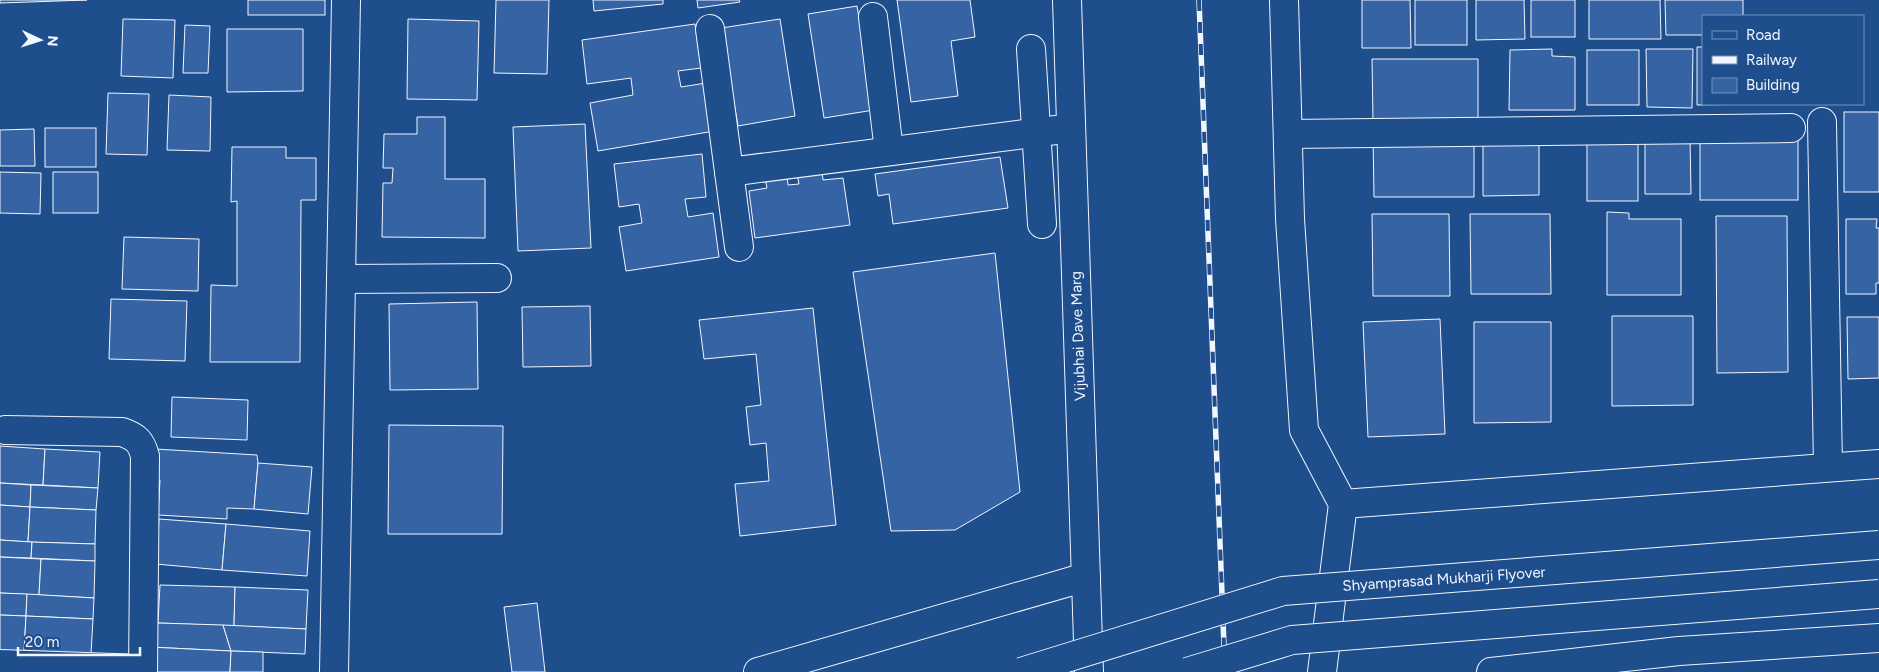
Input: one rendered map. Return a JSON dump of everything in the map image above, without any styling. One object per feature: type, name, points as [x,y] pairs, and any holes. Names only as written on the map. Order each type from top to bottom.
[{"type":"street","points":[[334,672],[346,0]]},
{"type":"street","name":"Vijubhai Dave Marg","points":[[1067,0],[1089,672]]},
{"type":"street","points":[[1284,0],[1290,218],[1304,430],[1343,504],[1322,672]]},
{"type":"street","points":[[872,17],[889,151]]},
{"type":"street","points":[[710,29],[739,247]]},
{"type":"street","points":[[1032,49],[1042,224]]},
{"type":"street","points":[[1822,122],[1828,468]]},
{"type":"street","points":[[729,172],[1071,128]]},
{"type":"street","points":[[1288,134],[1791,128]]},
{"type":"street","points":[[341,279],[497,278]]},
{"type":"street","points":[[0,664],[143,671],[145,456],[142,445],[136,437],[122,432],[5,430]]},
{"type":"street","points":[[1343,504],[1879,464]]},
{"type":"street","name":"Shyamprasad Mukharji Flyover","points":[[1021,672],[1284,591],[1879,545]]},
{"type":"street","points":[[758,672],[1086,577]]},
{"type":"street","points":[[1187,672],[1292,640],[1879,594]]},
{"type":"street","points":[[1491,672],[1679,651],[1879,638]]},
{"type":"building","points":[[0,0],[87,0],[0,3]]},
{"type":"building","points":[[248,0],[325,0],[325,15],[248,15]]},
{"type":"building","points":[[496,0],[549,0],[547,74],[494,73]]},
{"type":"building","points":[[593,0],[663,0],[663,4],[594,11]]},
{"type":"building","points":[[697,0],[739,0],[740,2],[698,8]]},
{"type":"building","points":[[897,0],[970,0],[975,37],[951,41],[958,96],[911,102]]},
{"type":"building","points":[[1362,0],[1410,0],[1411,48],[1362,48]]},
{"type":"building","points":[[1415,0],[1467,0],[1467,45],[1415,45]]},
{"type":"building","points":[[1476,0],[1524,0],[1525,39],[1476,40]]},
{"type":"building","points":[[1531,0],[1575,0],[1575,37],[1531,37]]},
{"type":"building","points":[[1589,0],[1660,0],[1661,39],[1589,39]]},
{"type":"building","points":[[1665,0],[1743,0],[1743,15],[1702,15],[1702,35],[1666,35]]},
{"type":"building","points":[[857,6],[874,110],[824,118],[808,14]]},
{"type":"building","points":[[123,19],[175,20],[173,78],[121,76]]},
{"type":"building","points":[[408,19],[479,21],[477,100],[407,99]]},
{"type":"building","points":[[780,19],[795,116],[738,126],[721,28]]},
{"type":"building","points":[[695,24],[701,68],[678,71],[681,87],[706,83],[714,131],[598,151],[590,103],[633,95],[631,78],[587,84],[582,40]]},
{"type":"building","points":[[185,25],[210,26],[208,73],[183,73]]},
{"type":"building","points":[[227,29],[303,29],[303,91],[227,92]]},
{"type":"building","points":[[1697,47],[1702,47],[1702,105],[1697,105]]},
{"type":"building","points":[[1552,49],[1552,56],[1575,57],[1575,110],[1509,110],[1510,50]]},
{"type":"building","points":[[1646,49],[1693,49],[1692,108],[1647,107]]},
{"type":"building","points":[[1587,50],[1639,50],[1639,105],[1587,105]]},
{"type":"building","points":[[1372,59],[1478,59],[1478,120],[1373,121]]},
{"type":"building","points":[[108,93],[149,94],[147,155],[106,154]]},
{"type":"building","points":[[169,95],[211,97],[210,151],[167,150]]},
{"type":"building","points":[[1844,112],[1879,112],[1879,192],[1844,192]]},
{"type":"building","points":[[417,117],[445,117],[445,179],[485,179],[485,238],[382,237],[383,183],[392,183],[393,168],[383,168],[384,134],[417,134]]},
{"type":"building","points":[[585,124],[591,248],[518,251],[513,127]]},
{"type":"building","points":[[45,128],[96,128],[96,167],[45,167]]},
{"type":"building","points":[[34,129],[35,166],[0,166],[0,130]]},
{"type":"building","points":[[1483,132],[1539,132],[1539,195],[1483,196]]},
{"type":"building","points":[[1474,136],[1474,197],[1374,197],[1373,137]]},
{"type":"building","points":[[1645,138],[1690,138],[1691,194],[1645,194]]},
{"type":"building","points":[[1700,139],[1798,139],[1798,200],[1700,200]]},
{"type":"building","points":[[1587,143],[1638,143],[1638,201],[1587,201]]},
{"type":"building","points":[[232,147],[286,147],[286,158],[316,158],[316,200],[301,200],[300,362],[210,362],[211,285],[237,286],[237,201],[231,202]]},
{"type":"building","points":[[702,154],[706,197],[685,199],[688,217],[713,213],[719,257],[626,271],[619,227],[642,223],[639,204],[619,207],[614,164]]},
{"type":"building","points":[[1000,157],[1008,208],[893,224],[889,194],[878,196],[875,174]]},
{"type":"building","points":[[822,171],[823,180],[843,178],[850,225],[755,238],[749,191],[767,188],[765,178],[787,175],[788,185],[799,184],[797,174]]},
{"type":"building","points":[[0,172],[41,173],[40,214],[0,213]]},
{"type":"building","points":[[53,172],[98,172],[98,213],[53,213]]},
{"type":"building","points":[[1607,212],[1629,213],[1629,219],[1681,219],[1681,295],[1607,295]]},
{"type":"building","points":[[1372,214],[1449,214],[1450,296],[1373,296]]},
{"type":"building","points":[[1470,214],[1550,214],[1551,294],[1471,294]]},
{"type":"building","points":[[1716,216],[1787,216],[1788,372],[1717,373]]},
{"type":"building","points":[[1846,219],[1877,219],[1876,228],[1879,228],[1879,283],[1876,283],[1876,294],[1846,294]]},
{"type":"building","points":[[124,237],[199,239],[198,291],[122,289]]},
{"type":"building","points":[[995,253],[1020,492],[955,530],[891,531],[853,272]]},
{"type":"building","points":[[111,299],[187,301],[185,361],[109,359]]},
{"type":"building","points":[[477,302],[478,389],[390,390],[389,304]]},
{"type":"building","points":[[590,306],[591,366],[523,367],[522,307]]},
{"type":"building","points":[[813,308],[836,525],[740,536],[735,484],[769,481],[766,443],[750,445],[746,407],[761,405],[756,354],[704,359],[699,320]]},
{"type":"building","points":[[1612,316],[1693,316],[1693,405],[1612,406]]},
{"type":"building","points":[[1847,317],[1879,317],[1879,378],[1848,379]]},
{"type":"building","points":[[1440,319],[1445,434],[1368,437],[1363,322]]},
{"type":"building","points":[[1474,322],[1551,322],[1551,422],[1474,423]]},
{"type":"building","points":[[172,397],[248,400],[247,440],[171,437]]},
{"type":"building","points":[[389,425],[503,426],[502,534],[388,534]]},
{"type":"building","points":[[0,446],[45,449],[43,485],[0,483]]},
{"type":"building","points":[[45,449],[100,452],[98,488],[43,485]]},
{"type":"building","points":[[155,449],[257,455],[254,509],[227,508],[227,519],[158,515],[160,480],[153,479]]},
{"type":"building","points":[[258,463],[312,467],[308,514],[254,509]]},
{"type":"building","points":[[0,483],[31,485],[30,507],[0,505]]},
{"type":"building","points":[[31,485],[98,488],[96,510],[30,507]]},
{"type":"building","points":[[0,505],[30,507],[28,542],[0,540]]},
{"type":"building","points":[[30,507],[96,510],[95,544],[28,542]]},
{"type":"building","points":[[159,519],[226,524],[222,570],[156,564]]},
{"type":"building","points":[[226,524],[310,531],[307,576],[222,570]]},
{"type":"building","points":[[0,540],[32,542],[31,558],[0,557]]},
{"type":"building","points":[[32,542],[95,544],[95,561],[31,558]]},
{"type":"building","points":[[0,557],[41,559],[39,595],[0,593]]},
{"type":"building","points":[[41,559],[95,561],[94,598],[39,595]]},
{"type":"building","points":[[160,585],[235,587],[234,626],[158,623]]},
{"type":"building","points":[[235,587],[308,590],[306,629],[234,626]]},
{"type":"building","points":[[0,593],[27,594],[26,616],[0,615]]},
{"type":"building","points":[[27,594],[94,598],[93,619],[26,616]]},
{"type":"building","points":[[537,603],[545,672],[512,672],[504,607]]},
{"type":"building","points":[[0,615],[26,616],[24,652],[0,650]]},
{"type":"building","points":[[26,616],[93,619],[91,654],[24,652]]},
{"type":"building","points":[[158,623],[223,625],[231,651],[149,647]]},
{"type":"building","points":[[223,625],[306,629],[305,654],[231,651]]},
{"type":"building","points":[[149,647],[231,651],[230,672],[148,672]]},
{"type":"building","points":[[231,651],[263,652],[263,672],[230,672]]},
{"type":"railway","points":[[1199,0],[1225,672]]}]
